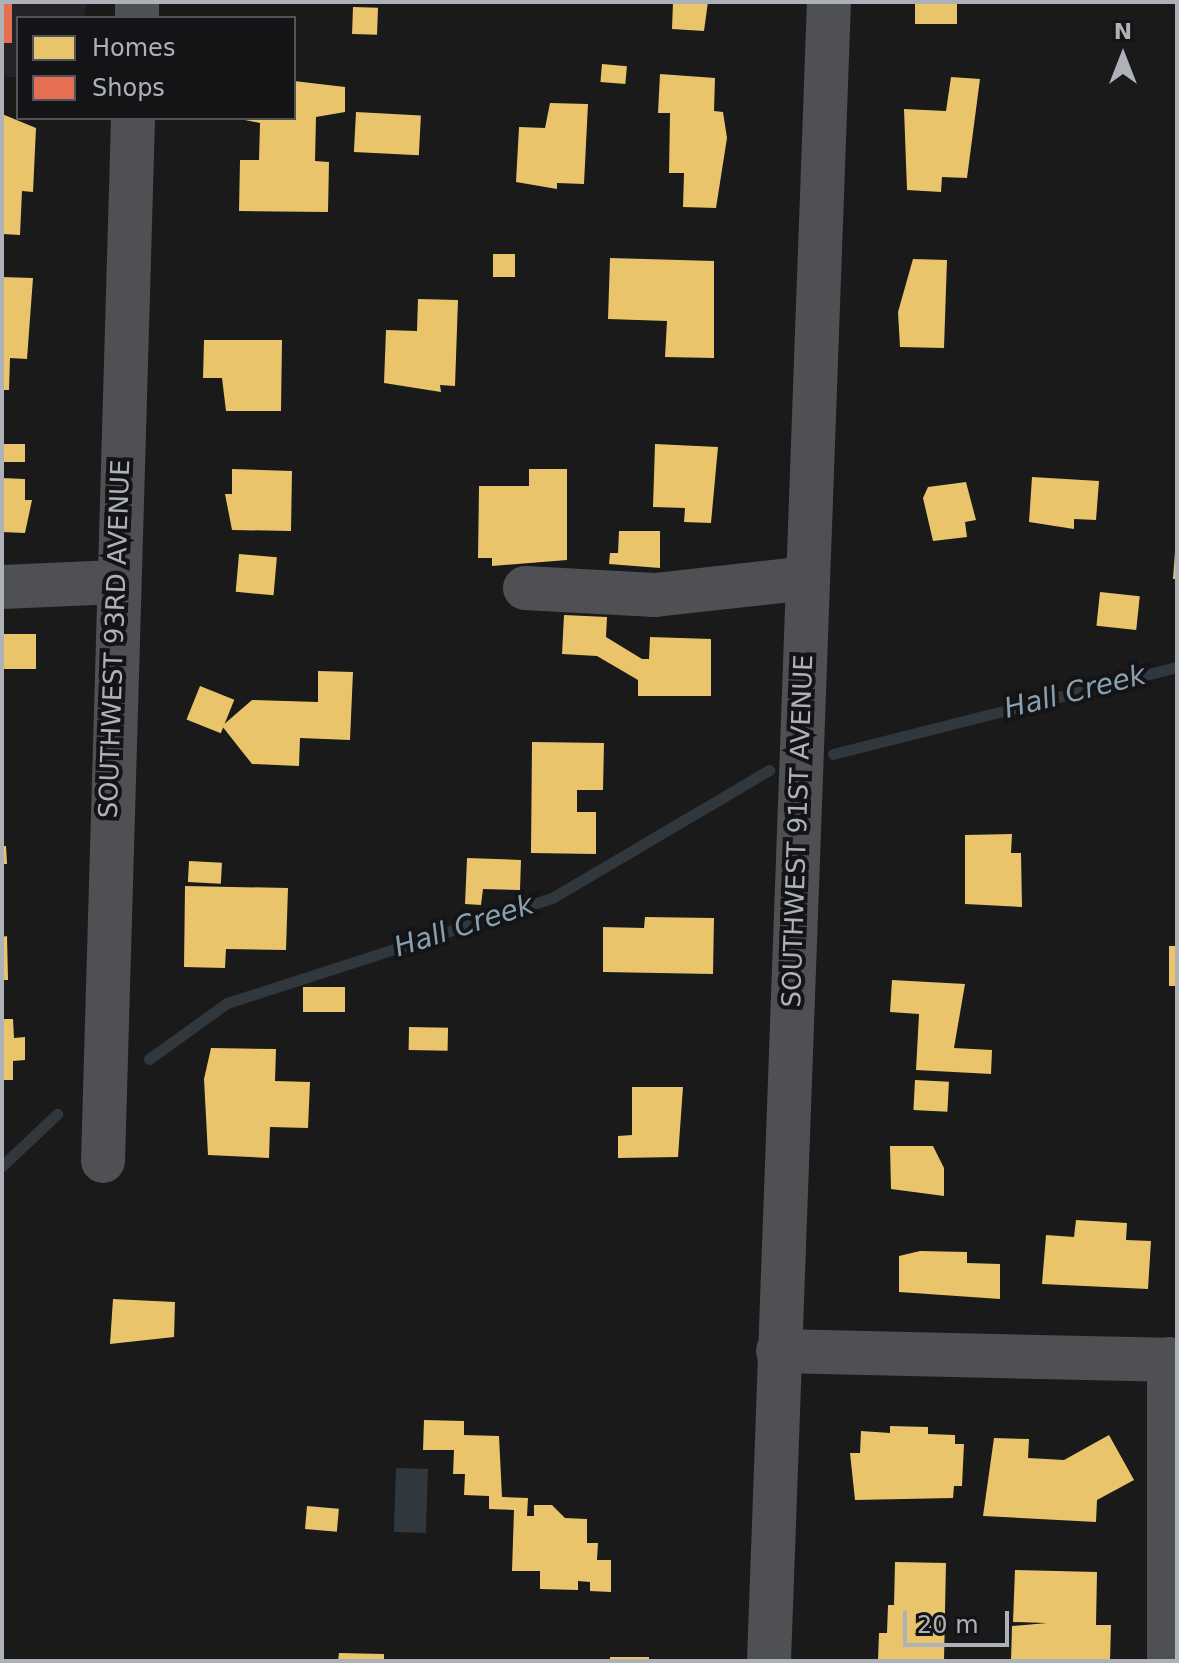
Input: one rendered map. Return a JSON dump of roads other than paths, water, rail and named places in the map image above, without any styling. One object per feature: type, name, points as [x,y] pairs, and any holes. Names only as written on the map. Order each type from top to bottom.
[{"type":"street","name":"SOUTHWEST 91ST AVENUE","points":[[769,1661],[829,2]]},
{"type":"street","name":"SOUTHWEST 93RD AVENUE","points":[[103,1161],[117,582],[133,120]]},
{"type":"street","points":[[525,588],[655,595],[808,578]]},
{"type":"street","points":[[2,587],[117,582]]},
{"type":"street","points":[[778,1351],[1173,1360],[1169,1661]]},
{"type":"waterway","name":"Hall Creek","points":[[833,754],[1177,667]]},
{"type":"waterway","name":"Hall Creek","points":[[149,1059],[227,1003],[552,898],[769,770]]},
{"type":"waterway","name":"Hall Creek","points":[[2,1166],[57,1114]]}]
